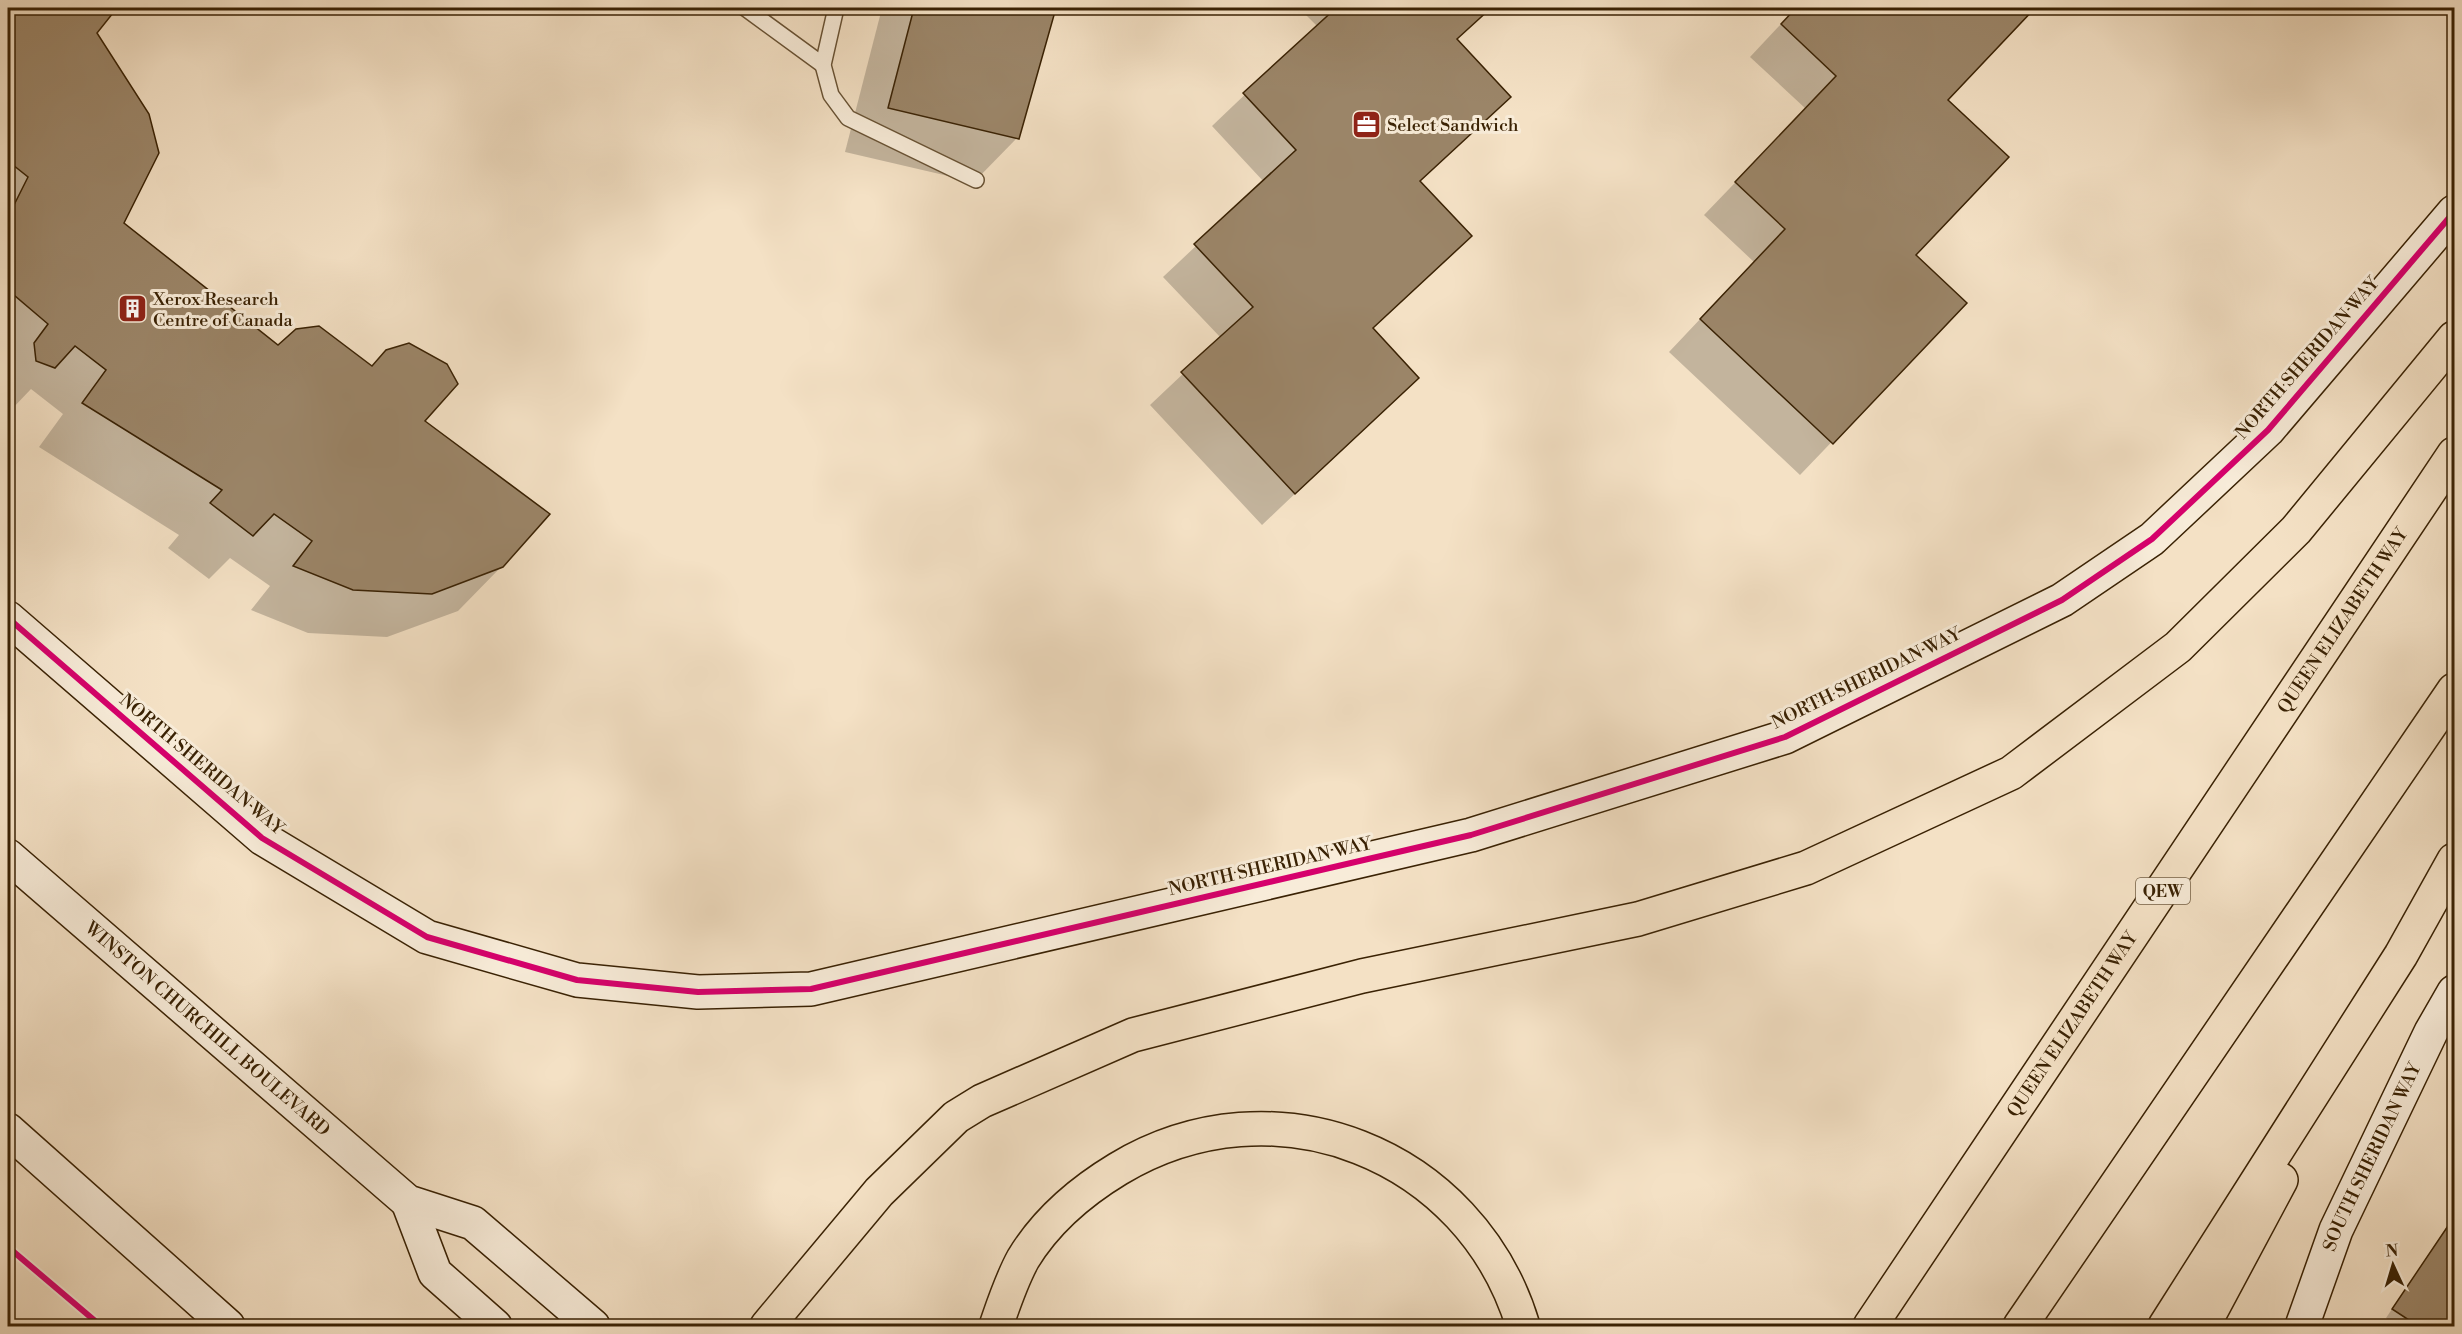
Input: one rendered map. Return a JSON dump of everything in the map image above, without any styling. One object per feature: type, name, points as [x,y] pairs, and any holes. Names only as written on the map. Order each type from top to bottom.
[{"type":"highway","points":[[767,1326],[879,1192],[956,1117],[982,1101],[1133,1035],[1362,976],[1638,919],[1806,868],[2011,773],[2178,647],[2296,530],[2454,338]]},
{"type":"highway","name":"QUEEN ELIZABETH WAY","points":[[1870,1326],[2454,454]]},
{"type":"highway","points":[[2020,1326],[2454,690]]},
{"type":"highway","points":[[2203,1326],[2454,860]]},
{"type":"highway","points":[[2165,1326],[2401,955]]},
{"type":"highway","points":[[996,1326],[1007,1292],[1024,1258],[1070,1202],[1099,1181],[1158,1149],[1192,1136],[1227,1130],[1268,1129],[1331,1136],[1361,1146],[1419,1179],[1444,1198],[1470,1226],[1489,1253],[1517,1307],[1523,1326]]},
{"type":"street","name":"NORTH SHERIDAN WAY","points":[[8,618],[262,838],[427,937],[577,980],[699,992],[811,989],[1471,834],[1785,737],[2062,600],[2152,539],[2268,430],[2454,212]]},
{"type":"street","name":"WINSTON CHURCHILL BOULEVARD","points":[[8,856],[408,1202],[473,1222],[593,1326]]},
{"type":"street","name":"SOUTH SHERIDAN WAY","points":[[2302,1326],[2336,1230],[2432,1032],[2454,992]]},
{"type":"street","points":[[8,1130],[228,1326]]},
{"type":"street","name":"WINSTON CHURCHILL BOULEVARD","points":[[408,1202],[435,1273],[495,1326]]},
{"type":"lane","points":[[745,8],[823,64]]},
{"type":"lane","points":[[836,8],[823,64],[831,95],[848,118],[976,180]]},
{"type":"building","name":"Xerox Research Centre of Canada","points":[[8,8],[117,8],[97,33],[149,114],[159,153],[124,223],[278,345],[296,329],[319,326],[372,366],[386,350],[409,343],[447,364],[458,384],[425,421],[550,514],[503,567],[432,594],[353,590],[293,566],[312,541],[274,514],[253,536],[210,503],[222,490],[82,403],[106,370],[75,346],[55,368],[36,361],[34,343],[48,324],[14,295],[8,261],[8,217],[28,177],[8,161],[8,135],[12,129],[8,125]]},
{"type":"building","points":[[914,8],[1056,8],[1019,139],[888,108]]},
{"type":"building","points":[[1336,8],[1491,8],[1457,39],[1511,97],[1420,181],[1472,236],[1373,328],[1419,378],[1295,494],[1181,372],[1253,307],[1194,244],[1296,150],[1243,93]]},
{"type":"building","points":[[1796,8],[2035,8],[1948,100],[2009,157],[1916,255],[1967,303],[1833,444],[1700,319],[1785,229],[1735,182],[1836,76],[1781,24]]},
{"type":"building","points":[[2454,1217],[2454,1326],[2418,1326],[2392,1309]]},
{"type":"cycle path","points":[[8,618],[262,838],[427,937],[577,980],[698,992],[811,989],[1471,835],[1785,737],[2062,600],[2152,539],[2268,430],[2454,212]]},
{"type":"cycle path","points":[[8,1247],[101,1326]]},
{"type":"place","name":"Select Sandwich","points":[[1366,125]]},
{"type":"place","name":"Xerox Research Centre of Canada","points":[[132,309]]}]
